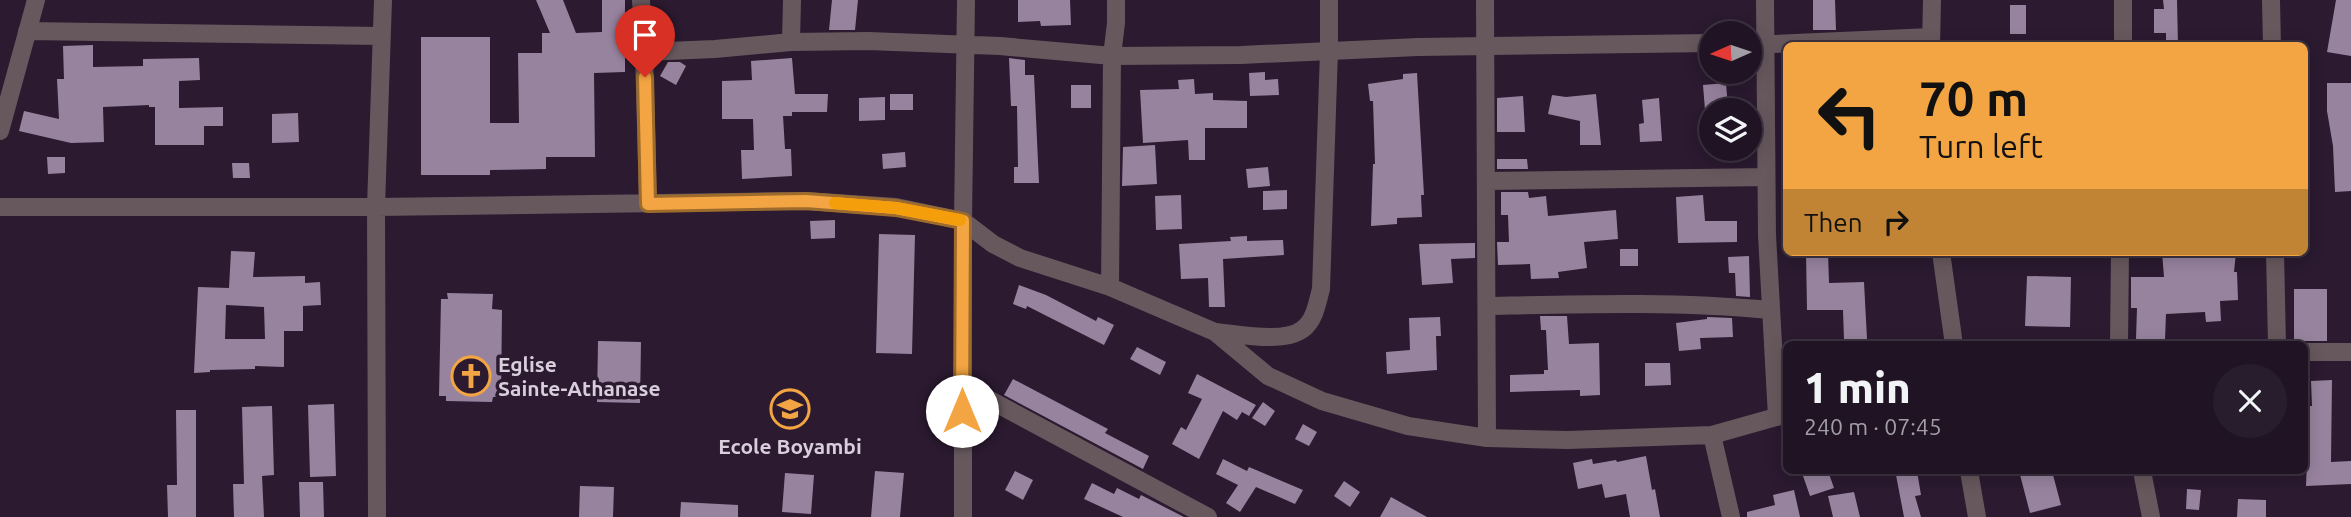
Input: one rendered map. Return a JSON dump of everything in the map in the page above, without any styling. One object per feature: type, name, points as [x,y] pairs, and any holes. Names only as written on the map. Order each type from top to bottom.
[{"type":"street","points":[[0,131],[36,0]]},
{"type":"street","points":[[377,517],[376,207],[383,0]]},
{"type":"street","points":[[641,0],[648,204]]},
{"type":"street","points":[[792,0],[792,42]]},
{"type":"street","points":[[963,517],[966,0]]},
{"type":"street","points":[[1110,286],[1112,55],[1116,0]]},
{"type":"street","points":[[1215,332],[1285,336],[1303,330],[1315,313],[1321,289],[1329,0]]},
{"type":"street","points":[[1485,0],[1487,438]]},
{"type":"street","points":[[1761,21],[1765,0]]},
{"type":"street","points":[[1888,42],[1931,41],[1932,0]]},
{"type":"street","points":[[2123,0],[2123,42]]},
{"type":"street","points":[[2271,0],[2272,42]]},
{"type":"street","points":[[27,31],[381,36]]},
{"type":"street","points":[[644,52],[792,42],[868,41],[965,44],[1112,55],[1241,55],[1486,46],[1699,43]]},
{"type":"street","points":[[1762,45],[1783,44]]},
{"type":"street","points":[[0,207],[376,207],[806,201],[896,208],[963,221],[992,244],[1020,258],[1110,286],[1215,332],[1268,376],[1322,401],[1408,426],[1487,438],[1569,440],[1712,435],[1782,416],[1770,310],[1760,84]]},
{"type":"street","points":[[1487,181],[1766,177]]},
{"type":"street","points":[[1942,256],[1953,341]]},
{"type":"street","points":[[2119,341],[2120,256]]},
{"type":"street","points":[[2276,256],[2277,341]]},
{"type":"street","points":[[1488,306],[1653,304],[1770,310]]},
{"type":"street","points":[[2308,352],[2351,352]]},
{"type":"street","points":[[962,385],[1208,517]]},
{"type":"street","points":[[1712,435],[1731,517]]},
{"type":"street","points":[[1970,474],[1977,517]]},
{"type":"street","points":[[2143,474],[2151,517]]},
{"type":"building","points":[[536,0],[563,0],[576,33],[602,32],[602,0],[625,0],[625,72],[594,73],[595,157],[546,157],[546,169],[490,170],[490,175],[421,175],[421,37],[490,37],[490,123],[519,123],[518,53],[542,53],[542,33],[550,33]]},
{"type":"building","points":[[832,0],[858,0],[855,30],[829,30]]},
{"type":"building","points":[[1018,0],[1070,0],[1071,25],[1041,26],[1040,21],[1018,22]]},
{"type":"building","points":[[1813,0],[1835,0],[1836,30],[1813,30]]},
{"type":"building","points":[[2163,0],[2177,0],[2178,42],[2166,42],[2166,33],[2154,33],[2154,9],[2164,9]]},
{"type":"building","points":[[2336,0],[2351,0],[2351,56],[2327,52]]},
{"type":"building","points":[[2010,5],[2026,5],[2026,34],[2010,34]]},
{"type":"building","points":[[93,45],[93,67],[143,66],[143,59],[199,58],[200,80],[179,81],[179,108],[223,107],[223,126],[204,126],[204,145],[155,145],[155,107],[149,105],[103,107],[104,142],[71,143],[19,131],[24,111],[59,119],[57,79],[64,79],[63,46]]},
{"type":"building","points":[[792,58],[795,94],[828,94],[827,112],[792,112],[792,116],[783,116],[785,149],[791,149],[792,176],[742,179],[741,150],[754,150],[753,119],[722,119],[722,81],[752,80],[751,61]]},
{"type":"building","points":[[1009,58],[1025,60],[1025,75],[1034,75],[1039,183],[1014,183],[1014,167],[1018,167],[1017,106],[1011,106]]},
{"type":"building","points":[[668,62],[680,62],[686,66],[676,85],[660,76]]},
{"type":"building","points":[[1265,72],[1265,80],[1278,79],[1279,95],[1250,96],[1249,73]]},
{"type":"building","points":[[1417,73],[1424,195],[1421,195],[1422,217],[1397,218],[1397,224],[1371,226],[1375,164],[1373,101],[1370,101],[1368,84],[1403,79],[1403,74]]},
{"type":"building","points":[[1194,79],[1195,94],[1213,93],[1213,100],[1247,101],[1247,128],[1205,128],[1205,160],[1189,160],[1188,140],[1143,143],[1140,90],[1179,89],[1178,80]]},
{"type":"building","points":[[2327,83],[2351,83],[2351,191],[2335,192]]},
{"type":"building","points":[[1726,84],[1727,98],[1704,98],[1703,85]]},
{"type":"building","points":[[1071,85],[1091,85],[1091,108],[1071,108]]},
{"type":"building","points":[[890,94],[913,94],[913,110],[890,110]]},
{"type":"building","points":[[1596,94],[1601,145],[1580,145],[1580,121],[1548,114],[1552,95],[1566,97]]},
{"type":"building","points":[[1523,96],[1525,132],[1497,132],[1497,98]]},
{"type":"building","points":[[885,97],[885,120],[859,121],[859,98]]},
{"type":"building","points":[[1659,98],[1662,141],[1640,142],[1639,124],[1644,123],[1642,100]]},
{"type":"building","points":[[298,113],[299,142],[272,143],[272,114]]},
{"type":"building","points":[[1155,145],[1157,184],[1122,186],[1123,147]]},
{"type":"building","points":[[905,152],[906,167],[883,169],[882,154]]},
{"type":"building","points":[[47,157],[65,157],[65,173],[48,174]]},
{"type":"building","points":[[1497,159],[1527,159],[1528,169],[1497,169]]},
{"type":"building","points":[[232,163],[249,163],[250,178],[233,178]]},
{"type":"building","points":[[1268,167],[1270,186],[1248,188],[1246,169]]},
{"type":"building","points":[[1287,190],[1287,209],[1263,210],[1263,191]]},
{"type":"building","points":[[1501,192],[1528,192],[1529,198],[1546,196],[1548,216],[1616,210],[1618,239],[1584,242],[1587,268],[1558,272],[1559,278],[1531,279],[1530,264],[1498,265],[1497,242],[1509,242],[1508,215],[1501,215]]},
{"type":"building","points":[[1181,195],[1182,229],[1156,230],[1155,196]]},
{"type":"building","points":[[1703,195],[1705,221],[1737,221],[1737,242],[1678,243],[1676,197]]},
{"type":"building","points":[[835,220],[835,238],[811,239],[810,221]]},
{"type":"building","points":[[879,234],[915,235],[912,354],[876,353]]},
{"type":"building","points":[[1247,236],[1247,241],[1283,240],[1284,255],[1223,259],[1225,307],[1209,307],[1208,278],[1181,279],[1179,244],[1231,241],[1230,237]]},
{"type":"building","points":[[1475,243],[1475,258],[1451,259],[1453,283],[1422,285],[1419,244]]},
{"type":"building","points":[[1620,249],[1638,249],[1638,266],[1620,266]]},
{"type":"building","points":[[231,251],[255,252],[253,277],[305,276],[305,283],[320,282],[321,305],[303,306],[303,331],[284,331],[284,367],[255,366],[255,369],[194,373],[198,287],[229,288]],"holes":[[[226,305],[264,307],[265,339],[225,339]]]},
{"type":"building","points":[[1749,256],[1750,297],[1736,296],[1735,273],[1729,273],[1728,257]]},
{"type":"building","points":[[1806,256],[1828,256],[1829,283],[1864,282],[1867,339],[1844,340],[1843,310],[1807,310]]},
{"type":"building","points":[[2162,256],[2236,256],[2234,272],[2237,272],[2238,300],[2220,301],[2221,321],[2206,322],[2205,312],[2166,314],[2165,340],[2136,339],[2137,308],[2131,308],[2131,277],[2164,277]]},
{"type":"building","points":[[2027,276],[2071,277],[2070,327],[2025,326]]},
{"type":"building","points":[[1019,285],[1046,295],[1096,321],[1098,317],[1114,325],[1104,345],[1027,306],[1026,309],[1013,304]]},
{"type":"building","points":[[2294,289],[2327,289],[2327,341],[2294,341]]},
{"type":"building","points":[[447,293],[493,294],[492,309],[502,310],[501,397],[493,397],[492,402],[446,401],[446,396],[439,396],[441,299],[448,299]]},
{"type":"building","points":[[1540,316],[1567,316],[1569,344],[1599,343],[1600,395],[1580,396],[1580,390],[1510,392],[1510,375],[1544,374],[1544,370],[1548,370],[1546,330],[1541,330]]},
{"type":"building","points":[[1440,317],[1441,336],[1436,336],[1437,370],[1387,374],[1386,352],[1410,350],[1409,318]]},
{"type":"building","points":[[1707,317],[1732,318],[1733,337],[1700,338],[1701,349],[1679,351],[1676,323]]},
{"type":"building","points":[[598,341],[641,342],[640,403],[597,402]]},
{"type":"building","points":[[1137,347],[1166,362],[1160,375],[1130,359]]},
{"type":"building","points":[[1645,363],[1670,363],[1671,385],[1645,386]]},
{"type":"building","points":[[1197,374],[1256,405],[1249,416],[1242,412],[1237,420],[1223,411],[1199,459],[1172,444],[1181,427],[1186,430],[1202,399],[1188,393]]},
{"type":"building","points":[[1013,379],[1108,429],[1105,433],[1149,456],[1143,469],[1004,395]]},
{"type":"building","points":[[2332,380],[2331,462],[2351,461],[2351,484],[2306,486],[2309,406],[2312,406],[2311,381]]},
{"type":"building","points":[[1263,402],[1275,411],[1265,426],[1252,418]]},
{"type":"building","points":[[334,404],[336,476],[310,477],[308,405]]},
{"type":"building","points":[[272,406],[274,475],[262,476],[264,517],[234,517],[233,484],[244,484],[242,407]]},
{"type":"building","points":[[176,410],[196,410],[196,517],[168,517],[167,485],[177,485]]},
{"type":"building","points":[[1303,424],[1317,432],[1309,446],[1295,439]]},
{"type":"building","points":[[1646,456],[1660,517],[1630,517],[1626,494],[1605,498],[1602,484],[1578,489],[1573,463],[1592,459],[1593,464],[1617,462]]},
{"type":"building","points":[[1223,459],[1247,471],[1249,467],[1303,490],[1295,504],[1256,487],[1240,512],[1226,503],[1238,485],[1216,474]]},
{"type":"building","points":[[875,471],[904,473],[900,517],[871,517]]},
{"type":"building","points":[[1015,471],[1033,480],[1023,500],[1005,490]]},
{"type":"building","points":[[785,473],[814,475],[811,514],[782,512]]},
{"type":"building","points":[[1829,474],[1834,488],[1810,496],[1803,476]]},
{"type":"building","points":[[1918,474],[1921,495],[1915,496],[1921,517],[1904,517],[1896,475]]},
{"type":"building","points":[[2020,474],[2053,474],[2061,505],[2030,513]]},
{"type":"building","points":[[1344,481],[1360,492],[1350,507],[1334,496]]},
{"type":"building","points":[[299,482],[323,482],[324,517],[300,517]]},
{"type":"building","points":[[1092,483],[1114,494],[1117,488],[1139,499],[1141,495],[1184,517],[1123,517],[1084,499]]},
{"type":"building","points":[[580,486],[614,487],[613,517],[579,517]]},
{"type":"building","points":[[2187,489],[2201,490],[2199,510],[2186,509]]},
{"type":"building","points":[[1794,490],[1800,517],[1747,517],[1747,512],[1775,505],[1773,495]]},
{"type":"building","points":[[1854,492],[1860,517],[1833,517],[1828,496]]},
{"type":"building","points":[[1391,497],[1427,517],[1380,517]]},
{"type":"building","points":[[2238,499],[2266,500],[2266,517],[2237,517]]},
{"type":"building","points":[[681,502],[738,505],[738,517],[680,517]]},
{"type":"slow traffic","points":[[835,203],[896,208],[960,220]]},
{"type":"place","name":"Eglise Sainte-Athanase","points":[[471,376]]},
{"type":"place","name":"Ecole Boyambi","points":[[790,409]]},
{"type":"route","points":[[645,77],[648,204],[806,201],[896,208],[963,221],[962,411]]}]
